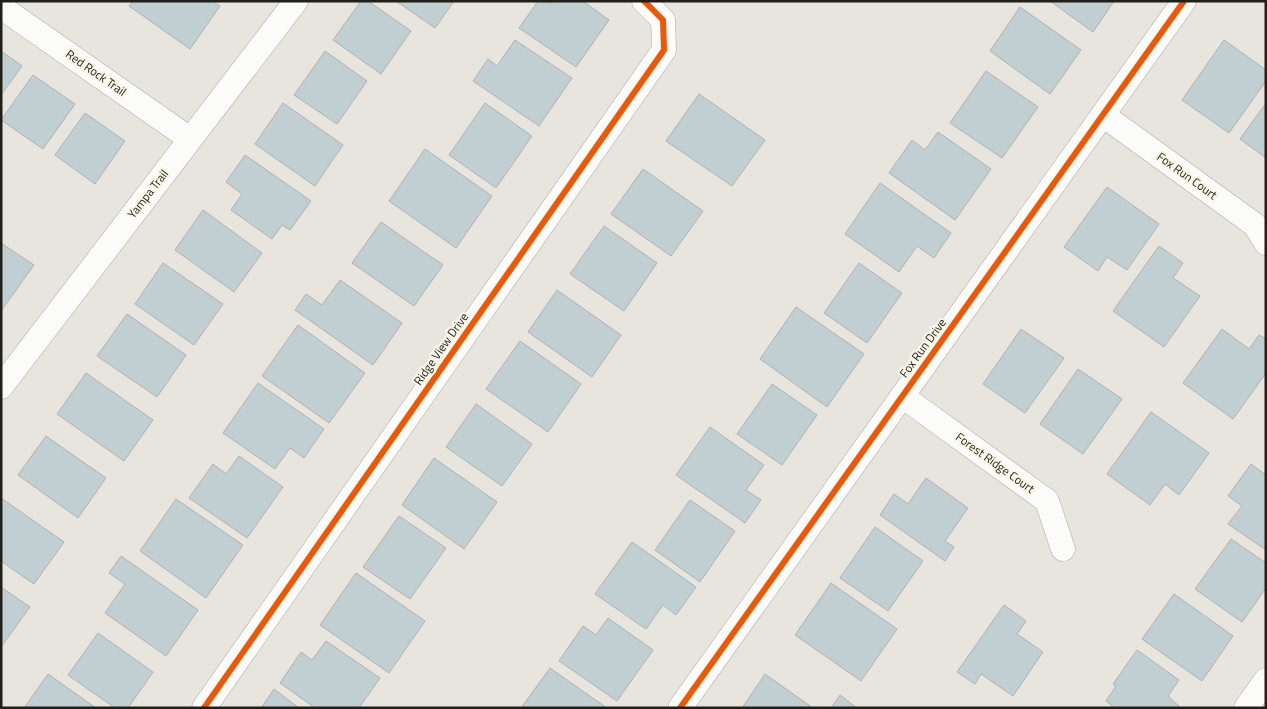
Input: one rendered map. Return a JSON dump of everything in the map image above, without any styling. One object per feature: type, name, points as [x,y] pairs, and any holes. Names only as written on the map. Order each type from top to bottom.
[{"type":"street","name":"Yampa Trail","points":[[1,387],[296,1]]},
{"type":"street","name":"Ridge View Drive","points":[[204,708],[664,50],[663,20],[644,1]]},
{"type":"street","name":"Fox Run Drive","points":[[680,708],[1184,1]]},
{"type":"street","name":"Red Rock Trail","points":[[1,7],[190,139]]},
{"type":"street","name":"Fox Run Court","points":[[1103,115],[1255,225],[1266,243]]},
{"type":"street","name":"Forest Ridge Court","points":[[902,396],[1047,501],[1063,549]]},
{"type":"street","points":[[1246,708],[1266,680]]},
{"type":"building","points":[[133,1],[212,1],[220,6],[190,49],[129,6]]},
{"type":"building","points":[[361,1],[368,1],[411,31],[381,74],[333,40]]},
{"type":"building","points":[[396,1],[454,1],[435,28]]},
{"type":"building","points":[[538,1],[552,3],[553,1],[583,1],[609,20],[576,67],[519,28]]},
{"type":"building","points":[[1050,1],[1114,1],[1093,32]]},
{"type":"building","points":[[1020,7],[1081,50],[1050,94],[990,51]]},
{"type":"building","points":[[515,40],[572,78],[539,126],[473,81],[488,59],[497,66]]},
{"type":"building","points":[[1224,40],[1266,70],[1266,81],[1229,133],[1182,100]]},
{"type":"building","points":[[1,51],[22,66],[1,95]]},
{"type":"building","points":[[325,51],[367,81],[337,124],[294,95]]},
{"type":"building","points":[[986,71],[1038,107],[1002,158],[950,123]]},
{"type":"building","points":[[33,75],[75,104],[43,149],[1,120]]},
{"type":"building","points":[[699,94],[765,140],[732,186],[666,141]]},
{"type":"building","points":[[283,103],[343,145],[315,186],[255,144]]},
{"type":"building","points":[[485,103],[532,136],[496,188],[449,155]]},
{"type":"building","points":[[1266,103],[1266,158],[1240,139]]},
{"type":"building","points":[[85,113],[125,141],[95,184],[55,155]]},
{"type":"building","points":[[938,132],[991,169],[955,220],[889,173],[912,140],[925,150]]},
{"type":"building","points":[[425,149],[492,196],[456,248],[389,201]]},
{"type":"building","points":[[245,155],[311,201],[290,230],[282,225],[272,239],[231,210],[242,194],[226,182]]},
{"type":"building","points":[[643,169],[703,211],[671,256],[611,214]]},
{"type":"building","points":[[880,183],[951,233],[934,258],[917,246],[899,272],[845,234]]},
{"type":"building","points":[[1107,187],[1159,224],[1127,270],[1107,257],[1098,271],[1064,247]]},
{"type":"building","points":[[203,210],[262,253],[234,292],[175,250]]},
{"type":"building","points":[[381,222],[443,265],[414,306],[352,263]]},
{"type":"building","points":[[604,226],[657,263],[624,311],[570,274]]},
{"type":"building","points":[[1,243],[34,265],[1,311]]},
{"type":"building","points":[[1159,246],[1183,263],[1173,278],[1200,296],[1164,347],[1113,311]]},
{"type":"building","points":[[163,263],[223,304],[194,345],[135,304]]},
{"type":"building","points":[[859,263],[902,293],[867,343],[824,313]]},
{"type":"building","points":[[340,280],[402,323],[373,365],[295,310],[306,294],[322,305]]},
{"type":"building","points":[[557,290],[621,335],[592,377],[528,332]]},
{"type":"building","points":[[796,307],[864,354],[827,407],[760,359]]},
{"type":"building","points":[[127,314],[186,355],[157,397],[97,356]]},
{"type":"building","points":[[298,325],[365,373],[329,423],[262,376]]},
{"type":"building","points":[[1021,329],[1064,358],[1025,413],[983,384]]},
{"type":"building","points":[[1222,329],[1249,349],[1259,335],[1266,339],[1266,373],[1233,419],[1183,383]]},
{"type":"building","points":[[520,341],[581,384],[548,432],[486,389]]},
{"type":"building","points":[[1078,369],[1122,399],[1083,454],[1040,424]]},
{"type":"building","points":[[86,373],[153,420],[124,461],[57,414]]},
{"type":"building","points":[[258,383],[324,429],[304,458],[290,448],[275,469],[223,433]]},
{"type":"building","points":[[772,384],[817,415],[782,465],[737,434]]},
{"type":"building","points":[[476,404],[532,444],[502,486],[446,447]]},
{"type":"building","points":[[1151,412],[1209,453],[1179,495],[1165,484],[1150,505],[1107,474]]},
{"type":"building","points":[[710,427],[764,465],[746,490],[761,500],[745,523],[676,475]]},
{"type":"building","points":[[46,436],[106,478],[78,518],[18,475]]},
{"type":"building","points":[[239,456],[283,487],[247,538],[189,498],[213,464],[226,474]]},
{"type":"building","points":[[434,458],[497,502],[464,549],[402,505]]},
{"type":"building","points":[[1251,464],[1266,475],[1266,550],[1228,524],[1242,506],[1228,496]]},
{"type":"building","points":[[926,478],[968,508],[945,541],[954,547],[945,561],[880,515],[894,494],[908,504]]},
{"type":"building","points":[[1,498],[64,542],[34,584],[1,561]]},
{"type":"building","points":[[176,499],[243,545],[206,598],[140,551]]},
{"type":"building","points":[[690,500],[735,531],[700,582],[655,550]]},
{"type":"building","points":[[399,516],[446,548],[410,599],[363,567]]},
{"type":"building","points":[[875,527],[923,561],[888,611],[840,578]]},
{"type":"building","points":[[1231,539],[1266,563],[1266,588],[1242,622],[1195,589]]},
{"type":"building","points":[[632,542],[696,587],[676,615],[663,605],[646,629],[595,594]]},
{"type":"building","points":[[121,556],[198,610],[166,656],[105,613],[125,584],[109,573]]},
{"type":"building","points":[[356,573],[425,621],[389,673],[320,625]]},
{"type":"building","points":[[831,583],[897,629],[861,681],[795,635]]},
{"type":"building","points":[[1,587],[30,607],[1,647]]},
{"type":"building","points":[[1174,594],[1233,636],[1202,681],[1142,639]]},
{"type":"building","points":[[1004,605],[1026,621],[1017,634],[1043,652],[1013,696],[981,674],[975,684],[957,672]]},
{"type":"building","points":[[608,618],[653,650],[617,701],[559,661],[583,626],[596,635]]},
{"type":"building","points":[[98,633],[153,672],[128,708],[115,708],[68,675]]},
{"type":"building","points":[[326,641],[380,678],[359,708],[315,708],[280,683],[301,652],[312,660]]},
{"type":"building","points":[[1137,650],[1179,680],[1168,696],[1181,708],[1115,708],[1106,701],[1116,686],[1113,684]]},
{"type":"building","points":[[550,668],[607,708],[521,708]]},
{"type":"building","points":[[48,674],[96,708],[24,708]]},
{"type":"building","points":[[765,674],[813,708],[742,708]]},
{"type":"building","points":[[274,689],[299,708],[261,708]]},
{"type":"building","points":[[840,695],[857,708],[831,708]]},
{"type":"cycle path","points":[[204,708],[664,50],[663,20],[644,1]]},
{"type":"cycle path","points":[[680,708],[1184,1]]}]
